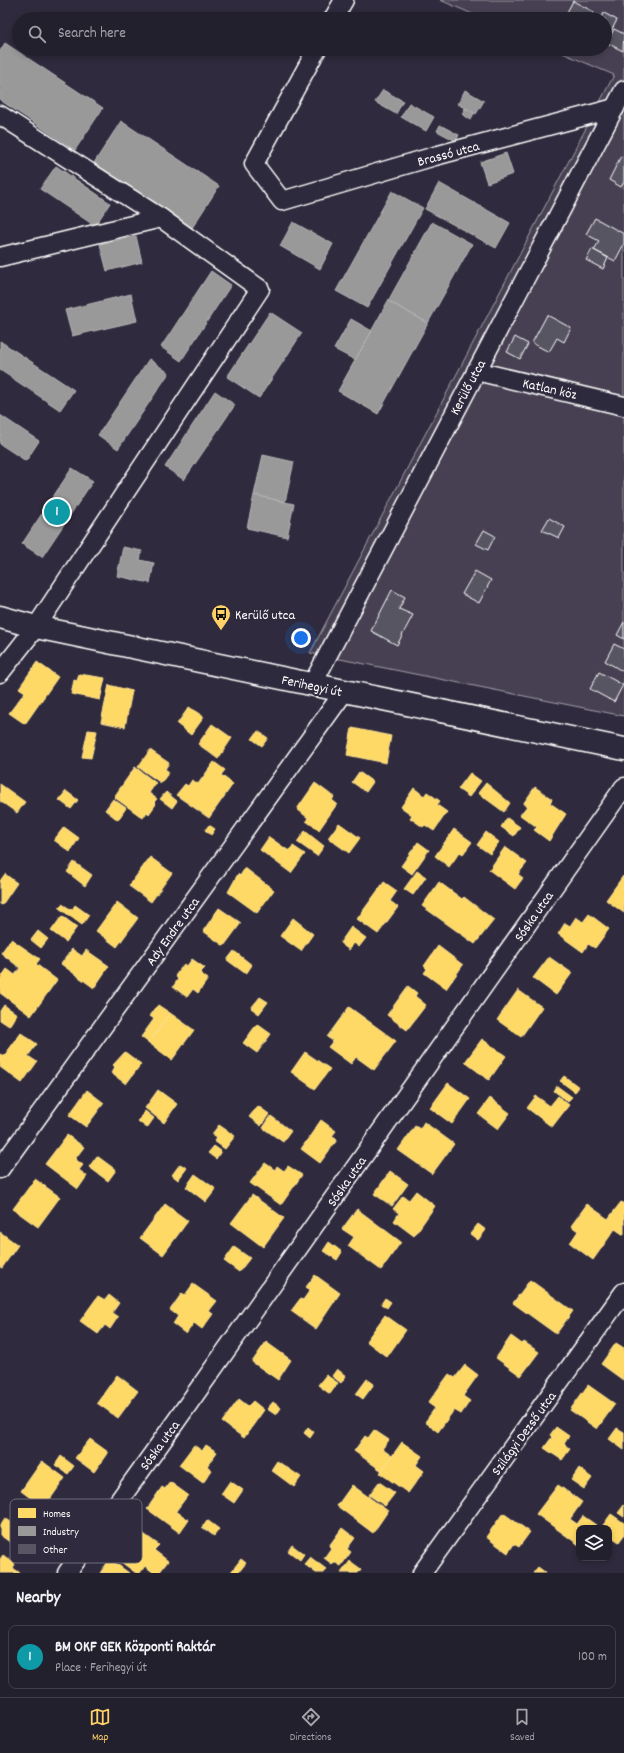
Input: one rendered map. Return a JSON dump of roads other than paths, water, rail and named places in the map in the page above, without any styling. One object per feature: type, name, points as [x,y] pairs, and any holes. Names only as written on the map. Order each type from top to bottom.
[{"type":"main road","name":"Ferihegyi út","points":[[0,618],[36,627],[344,692],[624,749]]},
{"type":"street","points":[[337,12],[344,0]]},
{"type":"street","name":"Brassó utca","points":[[313,56],[254,164],[282,201],[436,156],[615,108]]},
{"type":"street","name":"Kerülő utca","points":[[312,685],[624,90]]},
{"type":"street","points":[[0,114],[161,218],[260,289],[36,627],[0,673]]},
{"type":"street","points":[[0,257],[161,218]]},
{"type":"street","name":"Katlan köz","points":[[476,371],[624,406]]},
{"type":"street","name":"Ady Endre utca","points":[[0,1169],[344,692]]},
{"type":"street","name":"Sóska utca","points":[[121,1499],[624,787]]},
{"type":"street","name":"Szilágyi Dezső utca","points":[[422,1573],[624,1292]]},
{"type":"street","name":"Sóska utca","points":[[67,1573],[74,1563]]},
{"type":"place","name":"BM OKF GEK Központi Raktár","points":[[57,512]]},
{"type":"place","name":"Kerülő utca","points":[[221,631]]}]
